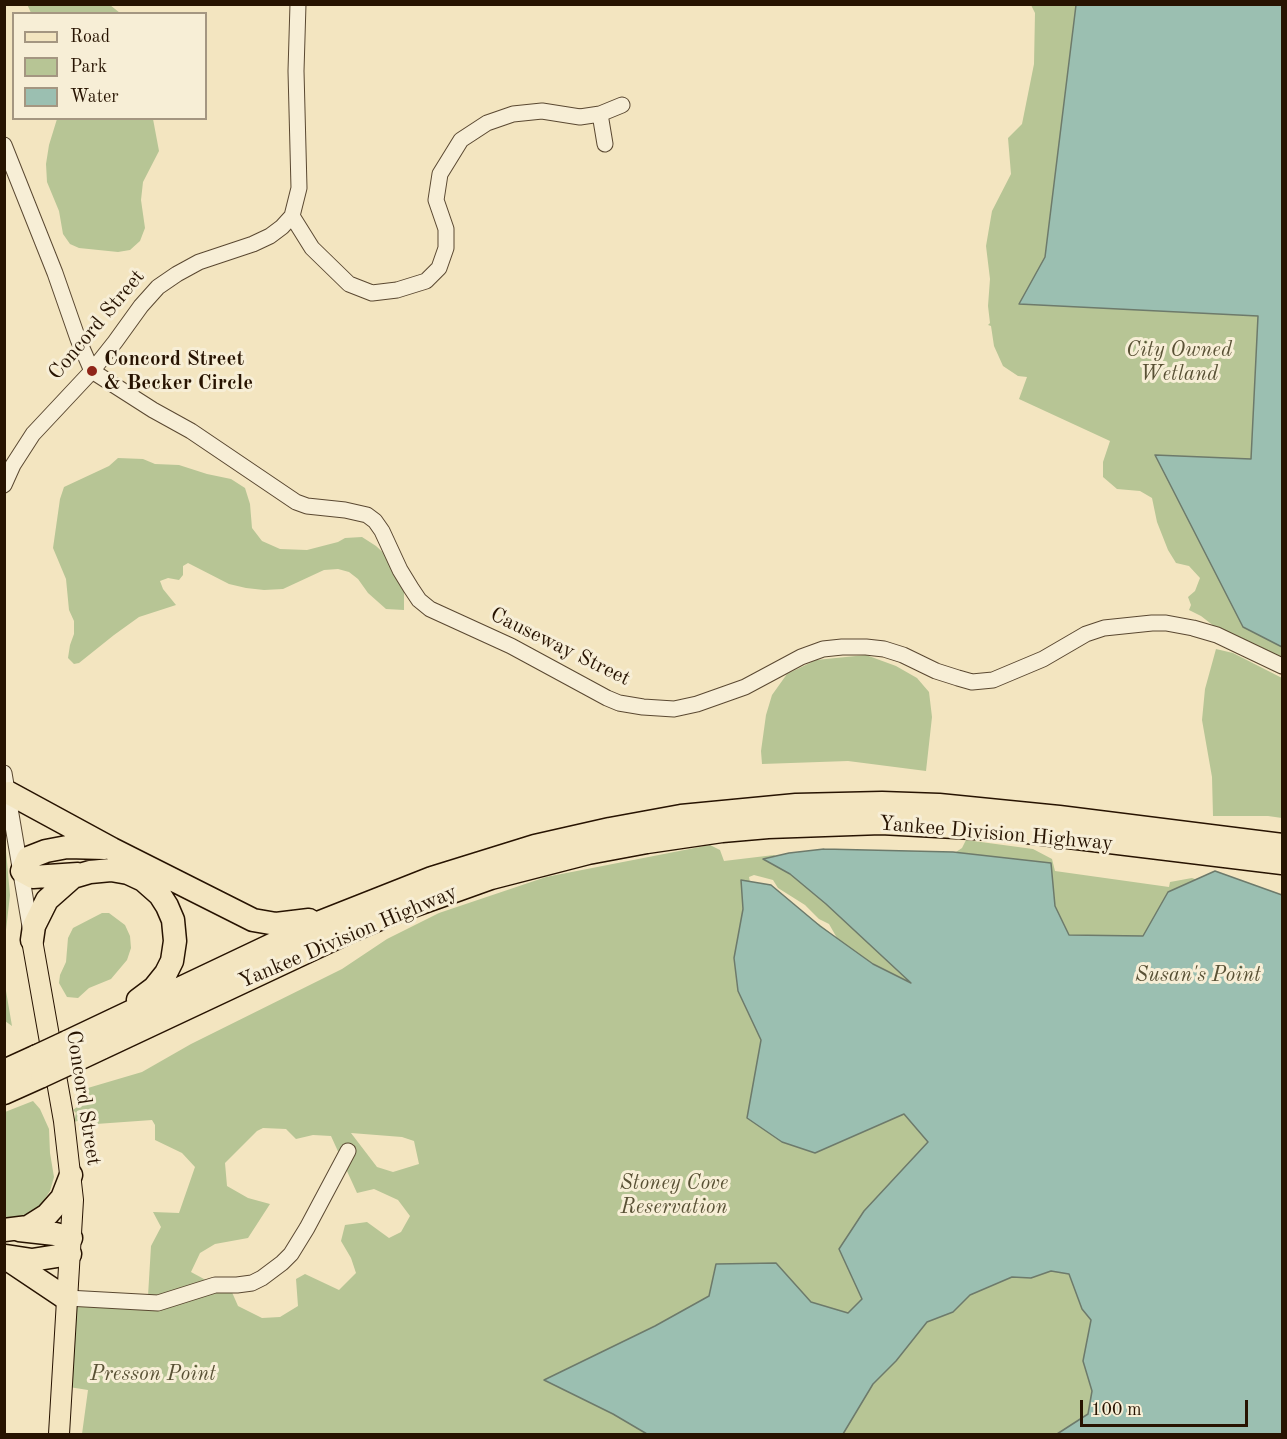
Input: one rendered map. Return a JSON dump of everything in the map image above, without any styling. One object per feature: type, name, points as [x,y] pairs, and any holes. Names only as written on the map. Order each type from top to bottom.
[{"type":"highway","points":[[7,783],[112,849],[244,916],[263,923],[312,920],[432,878]]},
{"type":"highway","name":"Yankee Division Highway","points":[[4,1093],[68,1053],[318,923],[432,878],[535,846],[610,829],[681,816],[774,806],[882,803],[977,808],[1282,845]]},
{"type":"highway","name":"Yankee Division Highway","points":[[68,1053],[396,912],[491,878],[588,853],[647,842],[768,827],[881,823],[1011,830],[1282,863]]},
{"type":"highway","points":[[68,1053],[145,995],[166,973],[174,950],[174,927],[170,912],[160,895],[135,876],[120,871],[102,870],[33,877],[22,871],[28,858],[56,849],[93,846],[112,849]]},
{"type":"highway","points":[[32,939],[34,926],[48,900],[66,882],[82,873]]},
{"type":"highway","points":[[4,1098],[39,1070]]},
{"type":"highway","name":"Yankee Division Highway","points":[[4,1071],[39,1070]]},
{"type":"highway","points":[[11,1230],[36,1223],[58,1205],[71,1175]]},
{"type":"highway","points":[[11,1230],[44,1232],[70,1246]]},
{"type":"highway","points":[[4,1256],[32,1260],[70,1246]]},
{"type":"highway","points":[[4,1256],[67,1299]]},
{"type":"main road","name":"Concord Street","points":[[32,939],[64,1121],[73,1200],[59,1434]]},
{"type":"street","points":[[297,4],[299,188],[292,216],[312,248],[349,284],[372,293],[397,290],[426,281],[439,268],[446,248],[446,229],[436,200],[440,174],[461,140],[487,123],[513,114],[542,111],[580,117],[600,114],[622,105]]},
{"type":"street","points":[[600,114],[605,144]]},
{"type":"street","points":[[4,144],[56,273],[78,339],[92,371]]},
{"type":"street","name":"Concord Street","points":[[4,484],[33,434],[92,371],[158,287],[199,262],[270,236],[292,216]]},
{"type":"street","name":"Causeway Street","points":[[92,371],[201,437],[296,502],[307,506],[367,515],[382,531],[400,570],[419,600],[430,609],[511,646],[607,698],[643,707],[674,709],[697,704],[745,687],[801,657],[823,649],[842,647],[884,649],[903,655],[936,671],[972,682],[993,680],[1043,659],[1086,634],[1129,624],[1166,623],[1193,628],[1217,635],[1282,666]]},
{"type":"street","name":"Concord Street","points":[[7,783],[32,939]]},
{"type":"street","points":[[67,1299],[158,1303],[215,1285],[252,1283],[262,1278],[291,1254],[348,1151]]},
{"type":"green space","points":[[27,4],[110,5],[119,12],[31,12]]},
{"type":"green space","name":"City Owned Wetland","points":[[1031,5],[1282,5],[1282,660],[1219,630],[1189,610],[1191,605],[1188,597],[1195,591],[1200,578],[1189,566],[1176,563],[1168,550],[1157,522],[1152,498],[1140,491],[1117,489],[1103,477],[1103,462],[1110,441],[1019,399],[1027,377],[1018,376],[1003,366],[994,346],[991,326],[988,325],[990,323],[988,306],[990,279],[986,246],[992,211],[1011,174],[1008,138],[1022,124],[1034,64],[1035,13]]},
{"type":"green space","points":[[57,120],[153,120],[159,151],[143,182],[141,200],[145,228],[140,241],[130,250],[118,252],[79,248],[70,244],[63,234],[59,211],[47,182],[46,164]]},
{"type":"green space","points":[[118,458],[143,459],[155,464],[179,465],[231,479],[245,488],[250,504],[252,528],[262,541],[280,549],[307,550],[345,538],[362,537],[390,559],[404,590],[404,610],[386,609],[368,593],[358,579],[349,572],[338,569],[324,570],[283,589],[264,590],[229,584],[188,563],[183,566],[183,575],[179,580],[168,578],[160,581],[163,589],[176,605],[139,617],[79,663],[74,664],[68,658],[74,634],[74,621],[69,610],[66,579],[53,548],[60,499],[64,487],[109,466]]},
{"type":"green space","points":[[1216,649],[1233,653],[1282,678],[1282,818],[1213,816],[1212,777],[1202,720],[1205,689]]},
{"type":"green space","points":[[866,655],[896,666],[917,678],[929,692],[932,717],[926,771],[848,761],[762,764],[761,751],[766,715],[772,695],[787,674],[816,660]]},
{"type":"green space","points":[[5,840],[10,895],[4,939]]},
{"type":"green space","points":[[966,840],[1033,849],[1052,859],[1055,871],[1169,887],[1170,882],[1192,878],[1239,896],[1282,894],[1282,1032],[1056,1254],[1102,1327],[1087,1434],[82,1434],[88,1390],[69,1387],[73,1304],[148,1296],[151,1246],[161,1227],[153,1212],[179,1213],[195,1167],[182,1153],[155,1140],[155,1125],[152,1120],[82,1125],[81,1120],[74,1122],[76,1113],[73,1110],[77,1107],[81,1090],[142,1072],[191,1044],[342,969],[387,939],[439,913],[546,877],[710,845],[720,850],[724,861],[774,855],[780,859],[941,862],[962,848]],"holes":[[[754,875],[773,880],[778,888],[829,924],[837,938],[819,924],[751,888],[749,877]],[[263,1128],[286,1129],[296,1139],[313,1135],[331,1136],[357,1193],[374,1189],[398,1200],[410,1216],[401,1232],[389,1238],[367,1222],[345,1225],[341,1241],[351,1258],[356,1273],[339,1290],[305,1274],[296,1279],[298,1306],[280,1317],[262,1318],[238,1306],[231,1290],[215,1285],[191,1272],[200,1253],[215,1244],[248,1238],[270,1204],[248,1198],[227,1186],[225,1163],[257,1131]],[[351,1133],[402,1137],[414,1141],[419,1164],[393,1172],[377,1167]]]},
{"type":"green space","points":[[102,913],[109,913],[125,925],[130,936],[131,948],[127,960],[111,979],[89,988],[78,998],[67,997],[59,983],[66,962],[68,938],[73,928]]},
{"type":"green space","points":[[5,985],[12,1026],[5,1021]]},
{"type":"green space","points":[[33,1101],[40,1109],[49,1129],[54,1177],[50,1191],[40,1206],[19,1219],[5,1222],[5,1112]]},
{"type":"water","points":[[1076,5],[1282,5],[1282,647],[1243,627],[1155,455],[1251,459],[1258,316],[1019,304],[1045,257]]},
{"type":"water","points":[[824,849],[953,852],[1051,863],[1055,906],[1069,935],[1143,936],[1168,892],[1215,871],[1282,895],[1282,1434],[1057,1434],[1088,1414],[1092,1391],[1083,1361],[1091,1320],[1082,1309],[1069,1274],[1051,1271],[1031,1278],[1012,1277],[970,1295],[953,1312],[927,1322],[896,1361],[873,1384],[843,1434],[647,1434],[613,1414],[544,1380],[655,1326],[709,1296],[716,1264],[776,1263],[811,1302],[848,1313],[862,1299],[839,1249],[864,1211],[928,1142],[904,1114],[815,1153],[782,1142],[747,1118],[761,1040],[738,991],[734,958],[743,909],[741,880],[771,885],[820,926],[873,964],[911,983],[826,904],[790,874],[763,859]]},
{"type":"place","name":"Concord Street & Becker Circle","points":[[92,371]]},
{"type":"park label","name":"Susan's Point","points":[[1198,975]]},
{"type":"park label","name":"Stoney Cove Reservation","points":[[674,1195]]},
{"type":"park label","name":"Presson Point","points":[[153,1374]]}]
